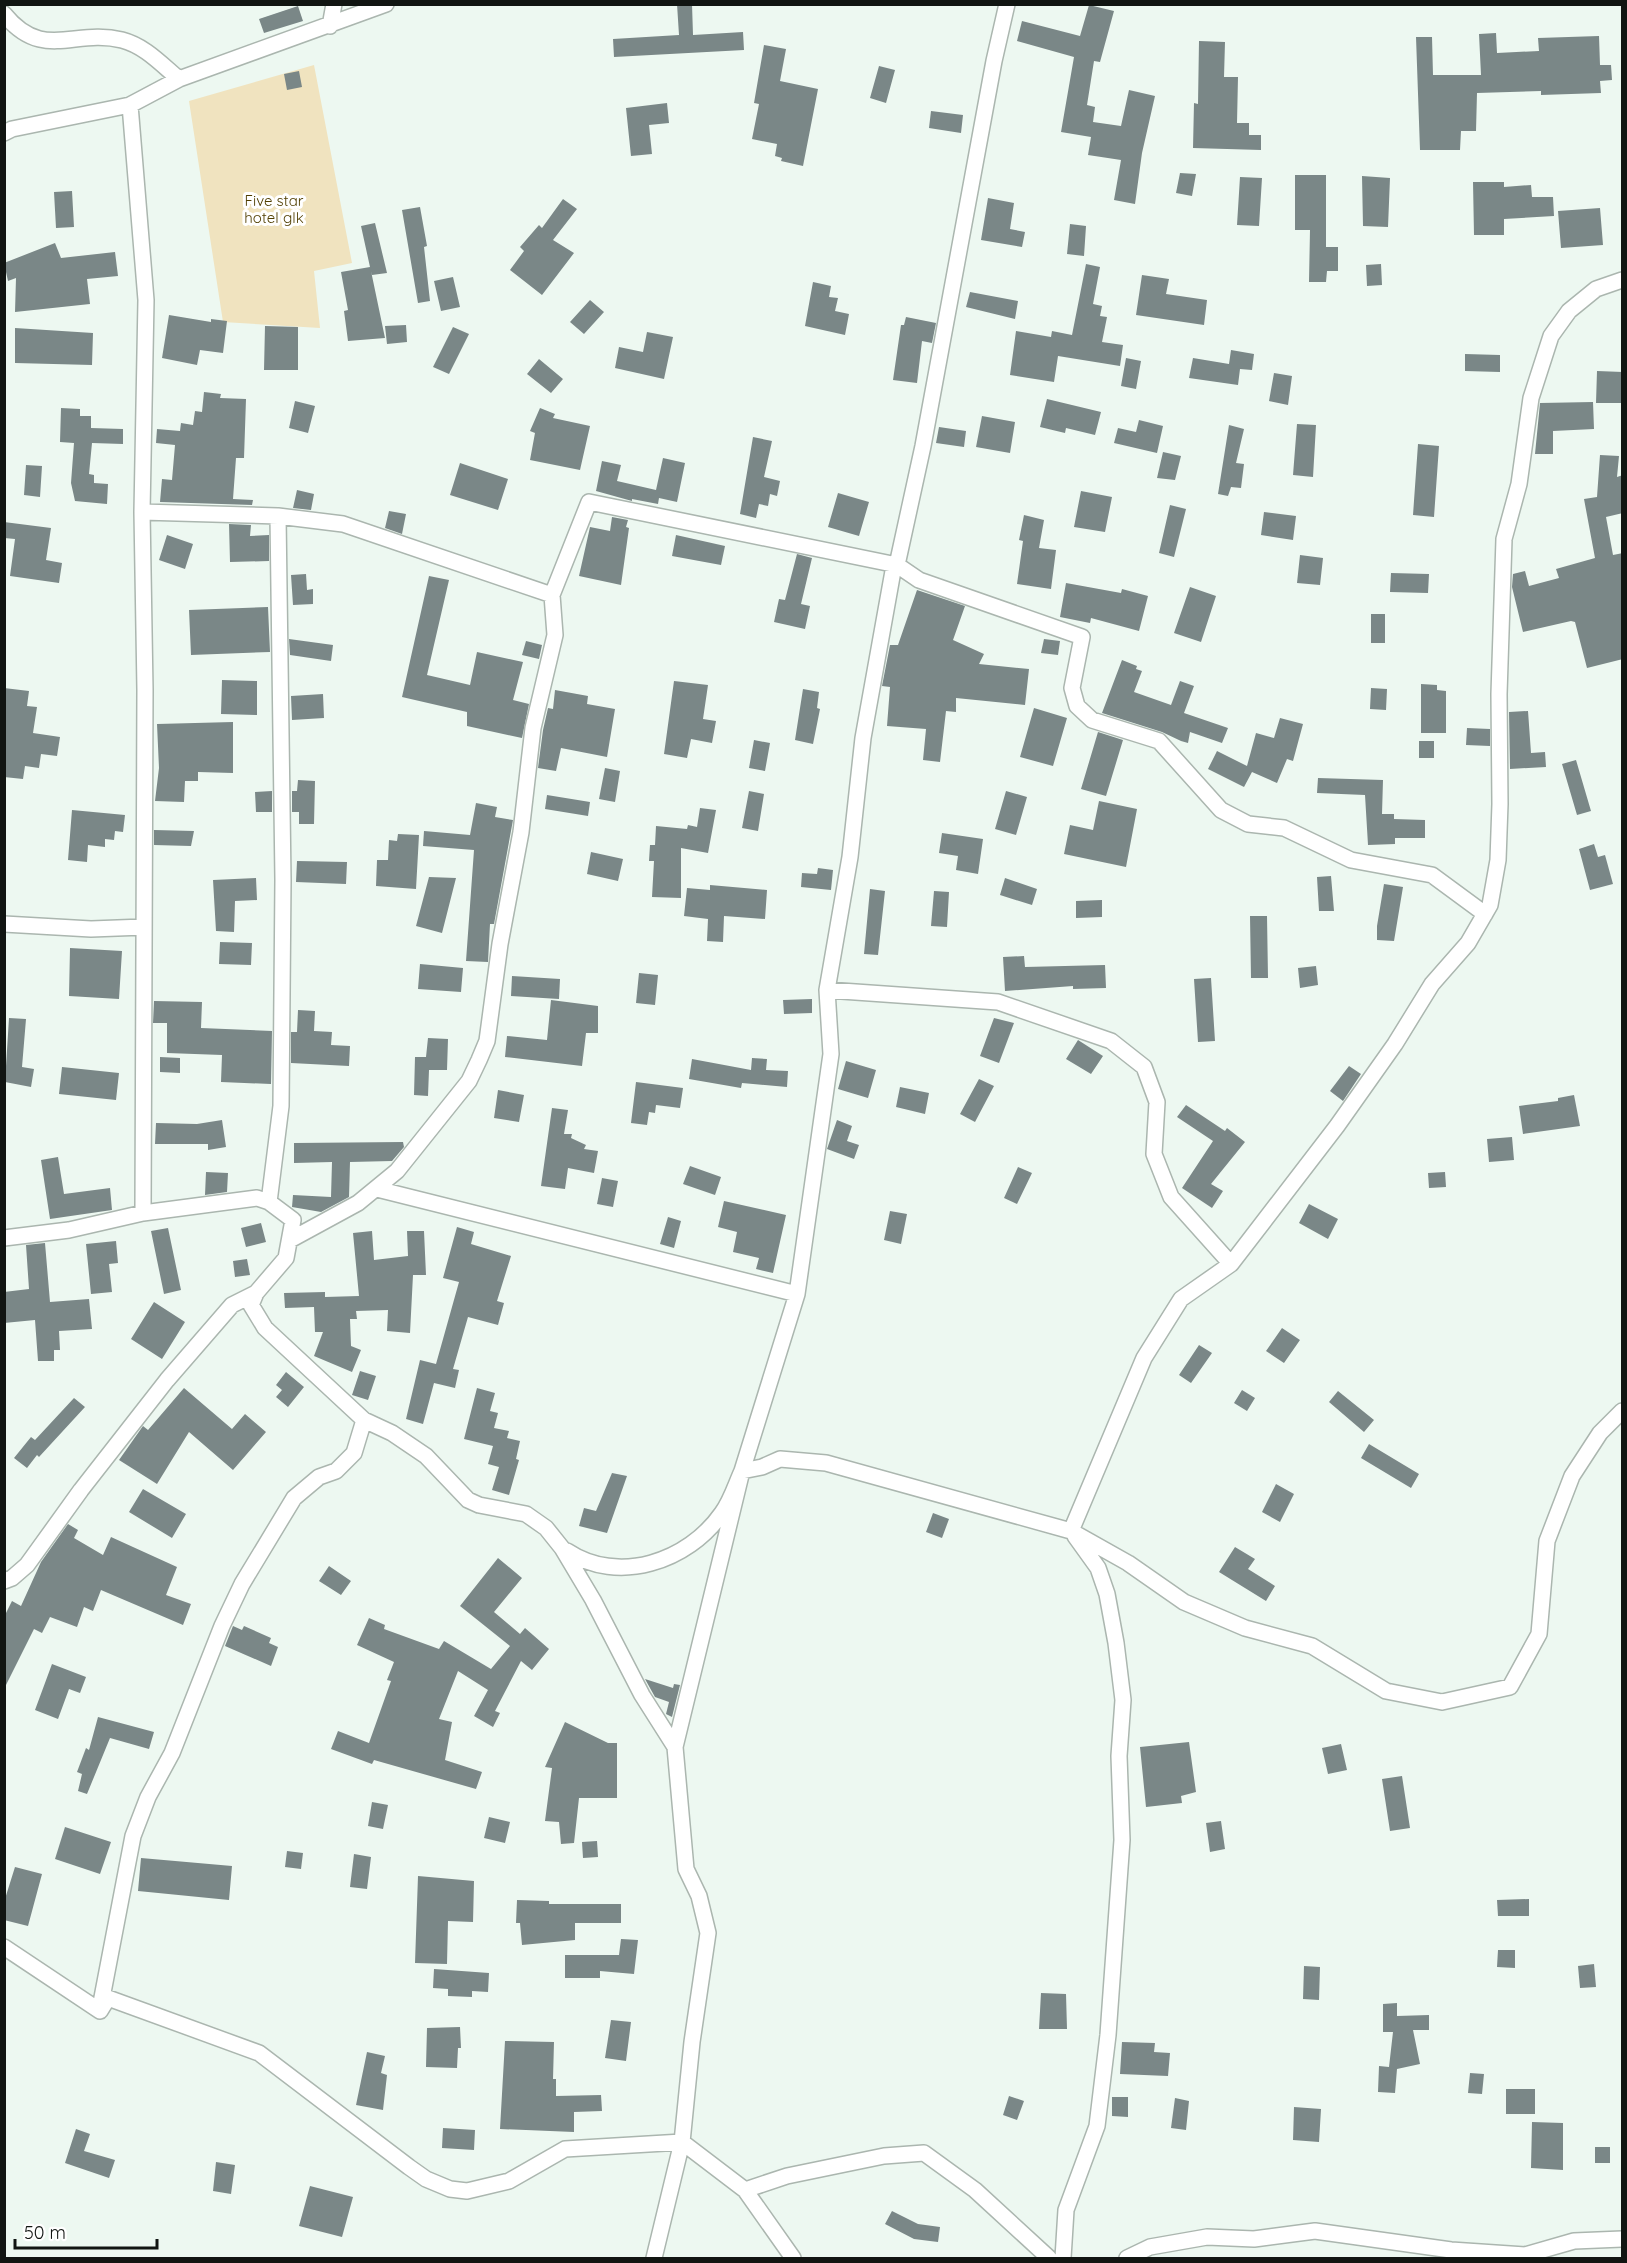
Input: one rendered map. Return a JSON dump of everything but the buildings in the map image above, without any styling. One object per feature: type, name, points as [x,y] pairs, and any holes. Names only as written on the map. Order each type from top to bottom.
[{"type":"street","points":[[330,26],[334,4]]},
{"type":"street","points":[[4,133],[12,129],[130,105],[179,79],[386,4]]},
{"type":"street","points":[[654,2259],[682,2142],[692,2042],[708,1933],[699,1896],[686,1869],[675,1748],[742,1471],[797,1294],[831,1054],[826,990],[850,857],[863,738],[893,571],[897,565],[923,446],[992,72],[1007,4]]},
{"type":"street","points":[[4,14],[26,36],[43,40],[121,39],[145,49],[179,79]]},
{"type":"street","points":[[130,105],[146,300],[142,512],[145,690],[142,1213]]},
{"type":"street","points":[[1071,1531],[1144,1358],[1181,1299],[1231,1264],[1337,1126],[1395,1044],[1432,984],[1468,943],[1490,905],[1498,849],[1504,539],[1519,484],[1531,398],[1551,336],[1569,311],[1596,290],[1623,280]]},
{"type":"street","points":[[290,1240],[358,1203],[377,1189],[414,1151],[469,1080],[487,1041],[500,944],[521,832],[533,729],[555,634],[552,595],[589,502],[897,565],[919,580],[1082,637],[1072,688],[1077,706],[1092,720],[1159,741],[1221,810],[1248,824],[1284,828],[1351,860],[1432,875],[1485,914]]},
{"type":"street","points":[[142,512],[278,516],[343,524],[552,595]]},
{"type":"street","points":[[269,1202],[281,1106],[284,880],[278,516]]},
{"type":"street","points":[[4,924],[91,929],[144,927]]},
{"type":"street","points":[[826,990],[998,1002],[1111,1041],[1144,1067],[1157,1102],[1154,1154],[1171,1197],[1231,1264]]},
{"type":"street","points":[[377,1189],[797,1294]]},
{"type":"street","points":[[4,1238],[69,1230],[142,1213],[257,1198],[269,1202],[293,1220],[286,1258],[256,1293],[252,1305],[265,1328],[364,1420],[392,1433],[426,1456],[468,1500],[479,1506],[526,1514],[546,1528],[593,1600],[642,1695],[675,1748]]},
{"type":"street","points":[[4,1581],[12,1578],[27,1565],[81,1490],[167,1380],[232,1305],[256,1293]]},
{"type":"street","points":[[742,1471],[762,1467],[780,1459],[826,1463],[1071,1531],[1128,1563],[1184,1602],[1245,1628],[1312,1646],[1386,1691],[1442,1702],[1510,1687],[1539,1634],[1547,1541],[1572,1476],[1599,1433],[1623,1411]]},
{"type":"street","points":[[100,2011],[133,1836],[148,1797],[172,1753],[222,1626],[242,1584],[294,1498],[319,1477],[336,1471],[354,1452],[364,1420]]},
{"type":"street","points":[[561,1548],[584,1563],[609,1566],[631,1567],[669,1558],[698,1540],[723,1512],[742,1471]]},
{"type":"street","points":[[1063,2259],[1066,2210],[1097,2126],[1108,2035],[1122,1840],[1119,1756],[1123,1700],[1116,1643],[1107,1594],[1098,1568],[1071,1531]]},
{"type":"street","points":[[4,1947],[100,2011]]},
{"type":"street","points":[[100,2011],[108,1998],[259,2053],[408,2167],[450,2189],[467,2191],[508,2181],[565,2149],[682,2142],[745,2190],[793,2259]]},
{"type":"street","points":[[745,2190],[787,2176],[884,2156],[924,2153],[975,2190],[1048,2259]]},
{"type":"street","points":[[1127,2259],[1150,2247],[1207,2237],[1254,2239],[1315,2231],[1451,2250],[1525,2255],[1574,2241],[1623,2239]]},
{"type":"green space","name":"Five star hotel glk","points":[[314,65],[352,263],[314,271],[320,328],[223,322],[189,101]]}]
